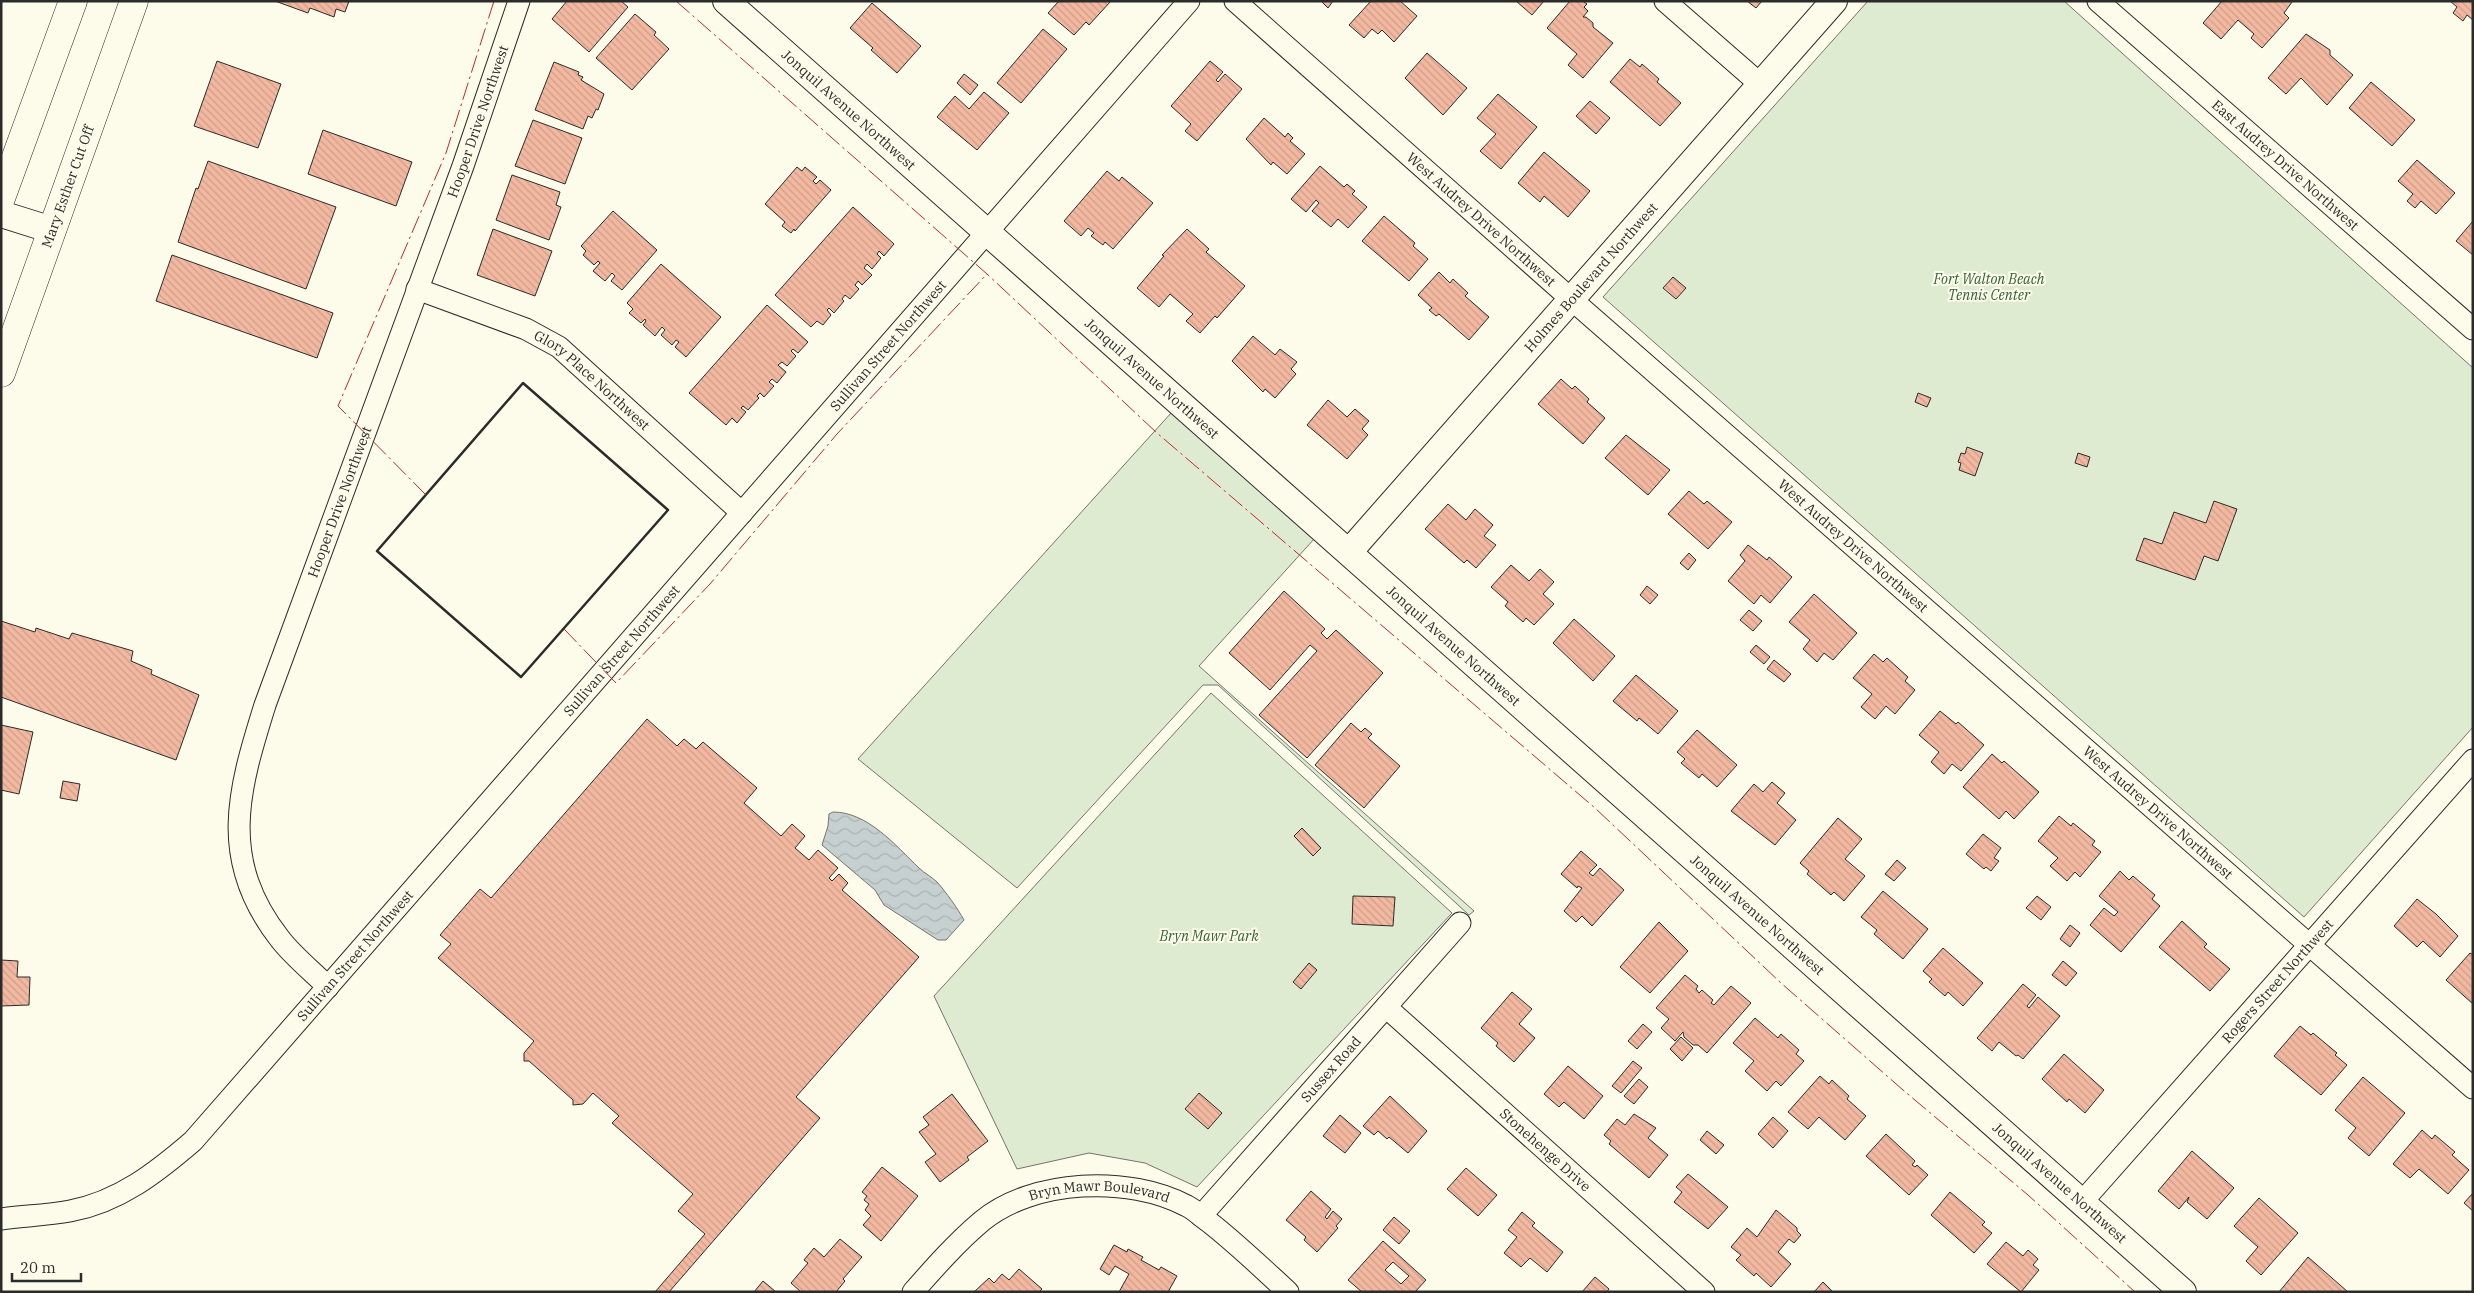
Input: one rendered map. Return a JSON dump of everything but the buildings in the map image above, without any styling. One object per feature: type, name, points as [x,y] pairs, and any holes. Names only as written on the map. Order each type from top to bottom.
[{"type":"main road","points":[[1,198],[73,1]]},
{"type":"main road","name":"Mary Esther Cut Off","points":[[1,373],[134,1]]},
{"type":"street","name":"Hooper Drive Northwest","points":[[328,986],[281,940],[251,889],[243,864],[238,836],[240,801],[248,760],[265,705],[463,166],[519,1]]},
{"type":"street","name":"Jonquil Avenue Northwest","points":[[726,1],[2183,1292]]},
{"type":"street","name":"Sullivan Street Northwest","points":[[1,1219],[71,1211],[131,1189],[158,1172],[193,1141],[1189,1]]},
{"type":"street","name":"West Audrey Drive Northwest","points":[[1235,1],[1571,299],[2473,1088]]},
{"type":"street","points":[[1665,1],[1760,84]]},
{"type":"street","name":"Holmes Boulevard Northwest","points":[[1349,552],[1834,1]]},
{"type":"street","name":"East Audrey Drive Northwest","points":[[2098,1],[2473,329]]},
{"type":"street","points":[[1,214],[52,230]]},
{"type":"street","name":"Glory Place Northwest","points":[[417,289],[526,328],[559,347],[742,513]]},
{"type":"street","name":"Rogers Street Northwest","points":[[2082,1202],[2473,760]]},
{"type":"street","name":"Sussex Road","points":[[1201,1216],[1460,922]]},
{"type":"street","name":"Stonehenge Drive","points":[[1386,1007],[1704,1292]]},
{"type":"street","name":"Bryn Mawr Boulevard","points":[[913,1292],[940,1261],[982,1221],[1000,1209],[1044,1192],[1085,1185],[1143,1190],[1188,1206],[1288,1292]]},
{"type":"green space","name":"Fort Walton Beach Tennis Center","points":[[1868,1],[2064,1],[2473,368],[2473,727],[2304,917],[1603,297]]},
{"type":"green space","points":[[1172,412],[1315,538],[1199,666],[1474,911],[1469,915],[1218,685],[1203,685],[1017,888],[858,759]]},
{"type":"green space","name":"Bryn Mawr Park","points":[[1211,693],[1452,913],[1197,1187],[1145,1163],[1089,1153],[1017,1169],[934,996]]},
{"type":"water","points":[[833,812],[846,814],[870,824],[937,882],[964,920],[946,940],[938,940],[884,905],[875,890],[822,845],[828,826],[829,814]]},
{"type":"wall","points":[[523,383],[668,510],[521,677],[377,551],[523,383]]},
{"type":"power","points":[[426,495],[338,406],[446,153],[494,1]]},
{"type":"power","points":[[676,1],[987,274],[1157,433],[1595,808],[1781,983],[1903,1090],[2028,1195],[2135,1292]]},
{"type":"power","points":[[564,629],[616,683],[710,584],[837,434],[987,274]]}]
